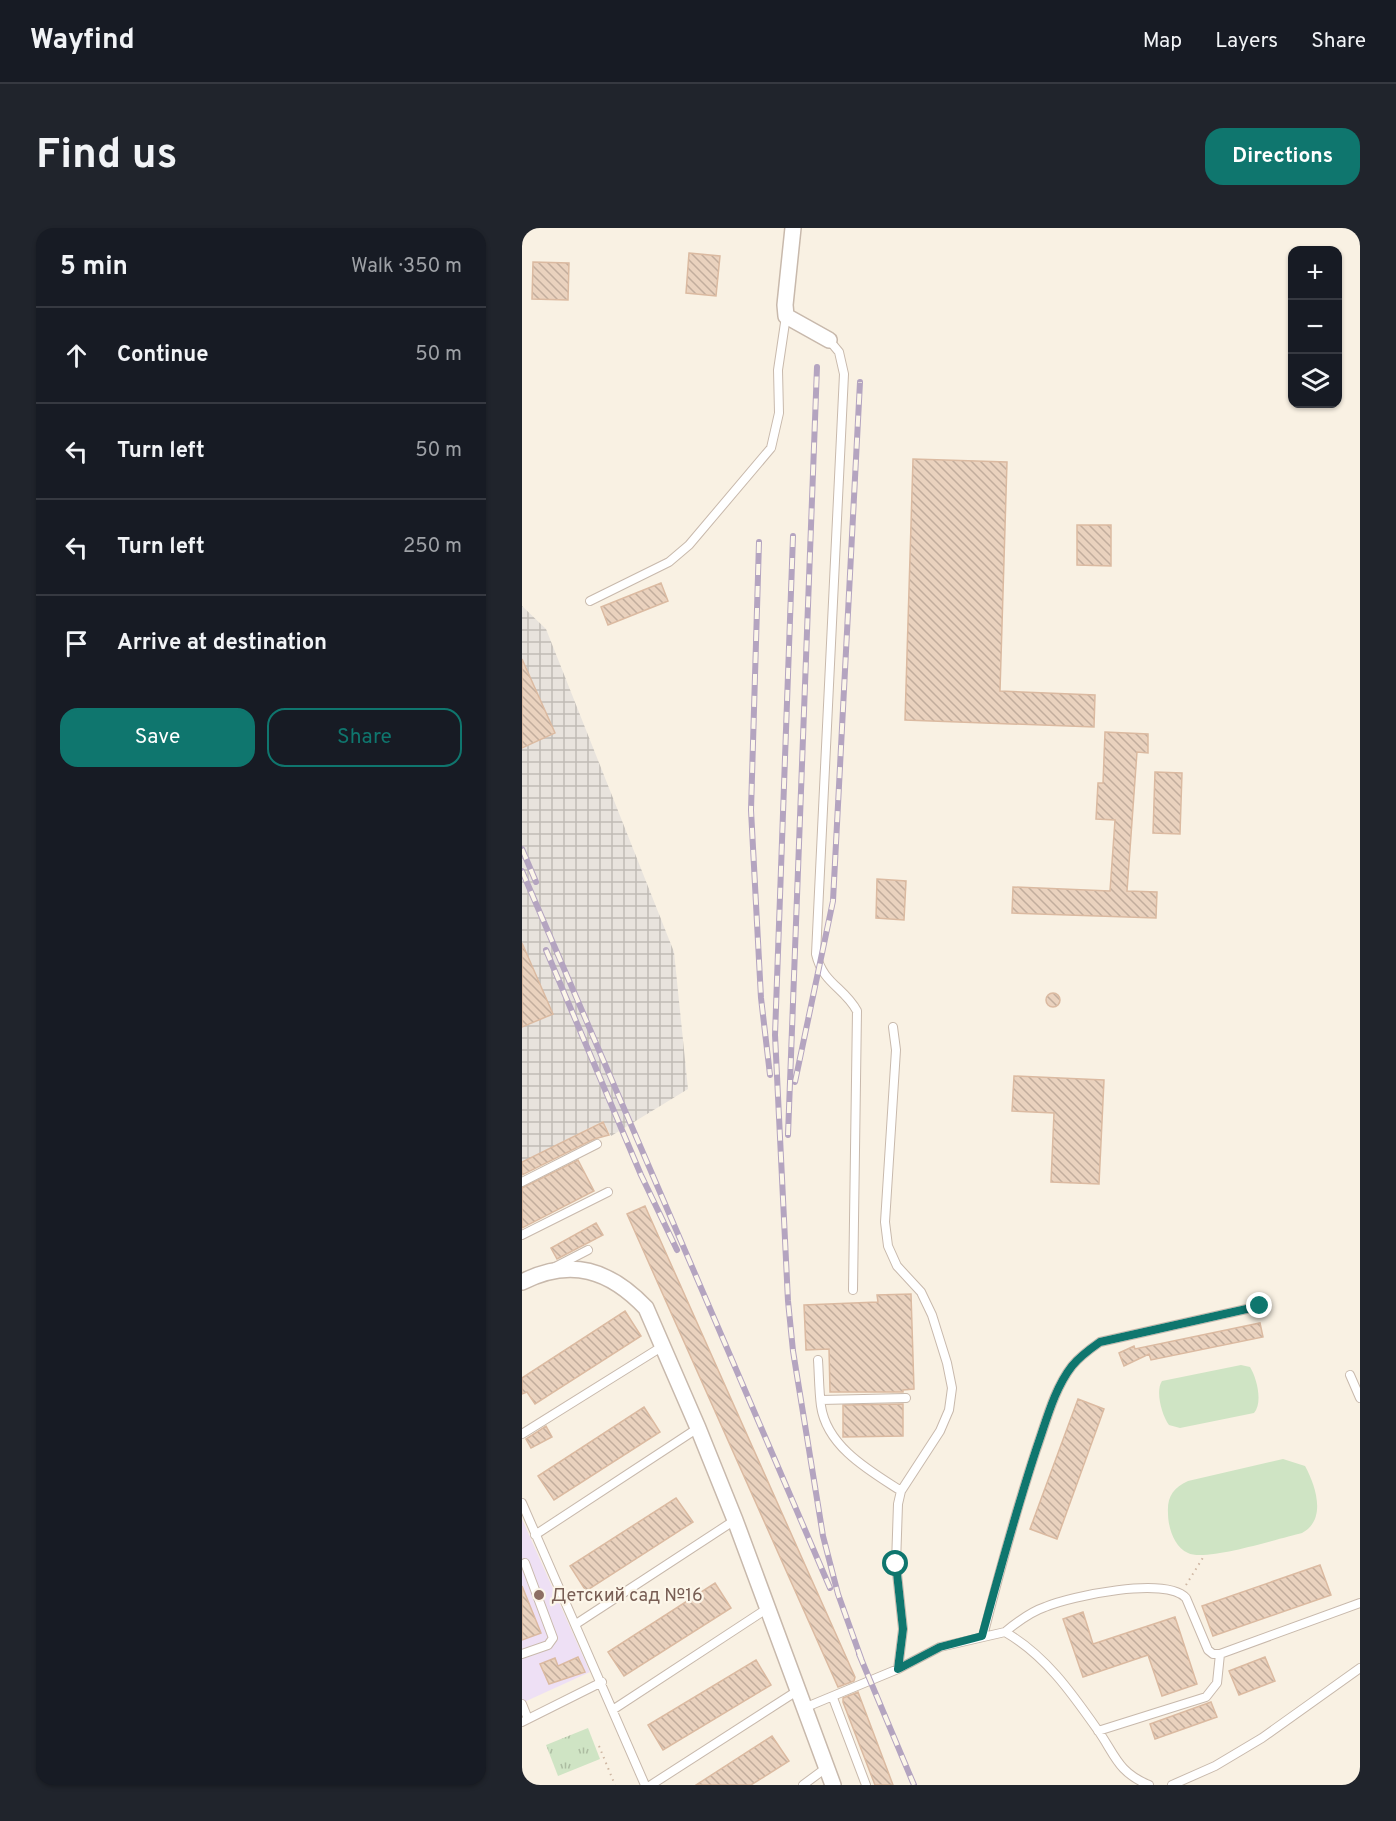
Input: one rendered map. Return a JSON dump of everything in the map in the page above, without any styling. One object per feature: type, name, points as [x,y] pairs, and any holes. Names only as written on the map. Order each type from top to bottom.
[{"type":"street","points":[[793,228],[785,305],[786,316],[829,340]]},
{"type":"street","points":[[522,1282],[549,1270],[570,1268],[589,1271],[606,1277],[646,1308],[699,1428],[833,1785]]},
{"type":"lane","points":[[590,601],[669,562],[689,545],[771,448],[779,413],[778,370],[786,316]]},
{"type":"lane","points":[[829,340],[839,352],[844,374],[816,954],[820,971],[832,985],[849,996],[857,1011],[853,1290]]},
{"type":"lane","points":[[893,1027],[896,1050],[885,1222],[888,1246],[897,1266],[921,1292],[932,1315],[947,1363],[951,1388],[949,1410],[940,1431],[901,1491],[896,1528],[896,1564],[903,1629],[898,1669]]},
{"type":"lane","points":[[522,1182],[597,1144]]},
{"type":"lane","points":[[522,1235],[608,1192]]},
{"type":"lane","points":[[549,1270],[588,1250]]},
{"type":"lane","points":[[982,1636],[1017,1507],[1045,1425],[1063,1380],[1073,1365],[1100,1342],[1260,1306]]},
{"type":"lane","points":[[522,1434],[664,1346]]},
{"type":"lane","points":[[818,1360],[821,1400],[830,1433],[867,1468],[901,1491]]},
{"type":"lane","points":[[1350,1375],[1360,1398]]},
{"type":"lane","points":[[821,1400],[906,1398]]},
{"type":"lane","points":[[536,1535],[699,1428]]},
{"type":"lane","points":[[522,1503],[614,1709],[645,1785]]},
{"type":"lane","points":[[576,1624],[735,1520]]},
{"type":"lane","points":[[522,1654],[548,1645],[553,1638],[525,1563]]},
{"type":"lane","points":[[804,1708],[833,1698],[869,1679],[898,1669],[940,1647],[1005,1632],[1043,1607],[1073,1598],[1160,1588],[1181,1592],[1191,1606],[1208,1650],[1213,1654],[1220,1654],[1360,1603]]},
{"type":"lane","points":[[614,1709],[768,1607]]},
{"type":"lane","points":[[1005,1632],[1027,1644],[1046,1663],[1098,1731],[1116,1761],[1132,1778],[1149,1785]]},
{"type":"lane","points":[[1098,1731],[1206,1697],[1217,1683],[1220,1654]]},
{"type":"lane","points":[[1172,1785],[1215,1766],[1262,1738],[1360,1668]]},
{"type":"lane","points":[[522,1704],[525,1720],[602,1682]]},
{"type":"lane","points":[[651,1785],[797,1691]]},
{"type":"lane","points":[[833,1698],[866,1785]]},
{"type":"lane","points":[[803,1785],[826,1768]]},
{"type":"path","points":[[1181,1592],[1204,1556]]},
{"type":"path","points":[[599,1746],[615,1785]]},
{"type":"shaded area","points":[[522,606],[546,629],[674,952],[688,1089],[611,1136],[603,1121],[522,1162]]},
{"type":"shaded area","name":"Детский сад №16","points":[[522,1519],[590,1672],[522,1703]]},
{"type":"green space","points":[[1241,1365],[1250,1367],[1257,1384],[1259,1397],[1254,1413],[1180,1428],[1169,1425],[1160,1403],[1159,1391],[1162,1381]]},
{"type":"green space","points":[[1283,1459],[1305,1466],[1313,1483],[1317,1511],[1310,1527],[1302,1533],[1226,1552],[1197,1555],[1188,1553],[1179,1546],[1169,1524],[1168,1513],[1170,1498],[1178,1487],[1188,1481]]},
{"type":"green space","points":[[588,1728],[600,1759],[558,1776],[546,1745]]},
{"type":"building","points":[[689,253],[720,256],[716,296],[686,293]]},
{"type":"building","points":[[533,262],[569,263],[568,300],[532,299]]},
{"type":"building","points":[[913,459],[1007,462],[1000,691],[1095,695],[1094,727],[905,720]]},
{"type":"building","points":[[1077,525],[1111,525],[1111,566],[1077,565]]},
{"type":"building","points":[[661,583],[668,601],[608,625],[601,607]]},
{"type":"building","points":[[522,659],[555,733],[522,748]]},
{"type":"building","points":[[1105,732],[1148,734],[1148,753],[1137,752],[1127,891],[1157,892],[1156,918],[1012,913],[1013,887],[1110,891],[1115,820],[1096,819],[1098,783],[1103,783]]},
{"type":"building","points":[[1155,772],[1182,773],[1180,834],[1153,833]]},
{"type":"building","points":[[877,879],[906,881],[904,920],[876,918]]},
{"type":"building","points":[[522,943],[553,1014],[522,1027]]},
{"type":"building","points":[[1050,993],[1056,993],[1060,1000],[1056,1007],[1050,1007],[1046,1003],[1046,997]]},
{"type":"building","points":[[1014,1076],[1104,1080],[1099,1184],[1051,1182],[1054,1113],[1012,1111]]},
{"type":"building","points":[[603,1122],[609,1135],[594,1139],[522,1175],[522,1162]]},
{"type":"building","points":[[578,1160],[594,1191],[522,1228],[522,1188]]},
{"type":"building","points":[[645,1206],[855,1677],[854,1681],[838,1687],[627,1214]]},
{"type":"building","points":[[596,1223],[603,1235],[557,1259],[551,1248]]},
{"type":"building","points":[[911,1294],[914,1389],[903,1390],[903,1392],[830,1392],[829,1349],[806,1350],[804,1305],[878,1302],[877,1295]]},
{"type":"building","points":[[625,1311],[641,1336],[535,1404],[527,1392],[522,1394],[522,1378]]},
{"type":"building","points":[[1260,1323],[1263,1337],[1151,1360],[1149,1354],[1124,1366],[1119,1353],[1134,1346],[1135,1349]]},
{"type":"building","points":[[1078,1399],[1104,1409],[1057,1539],[1030,1529]]},
{"type":"building","points":[[903,1404],[903,1436],[843,1437],[843,1405]]},
{"type":"building","points":[[644,1407],[660,1432],[554,1500],[538,1476]]},
{"type":"building","points":[[546,1426],[552,1437],[531,1448],[526,1439]]},
{"type":"building","points":[[676,1498],[693,1522],[586,1591],[570,1566]]},
{"type":"building","points":[[1320,1565],[1331,1595],[1213,1636],[1202,1606]]},
{"type":"building","points":[[715,1583],[731,1608],[624,1676],[608,1652]]},
{"type":"building","points":[[522,1586],[541,1633],[522,1640]]},
{"type":"building","points":[[1083,1612],[1093,1644],[1175,1617],[1197,1684],[1162,1696],[1148,1655],[1083,1677],[1063,1619]]},
{"type":"building","points":[[578,1657],[585,1672],[549,1684],[540,1664],[555,1658],[558,1666]]},
{"type":"building","points":[[1265,1657],[1275,1681],[1239,1695],[1229,1671]]},
{"type":"building","points":[[756,1660],[771,1685],[663,1750],[648,1725]]},
{"type":"building","points":[[858,1692],[893,1785],[875,1785],[843,1702],[843,1698]]},
{"type":"building","points":[[1211,1702],[1217,1717],[1155,1739],[1150,1724]]},
{"type":"building","points":[[772,1736],[789,1761],[751,1785],[696,1785]]},
{"type":"railway","points":[[788,1135],[817,367]]},
{"type":"railway","points":[[795,1082],[833,901],[860,382]]},
{"type":"railway","points":[[793,536],[775,1035],[788,1301],[793,1351],[823,1536],[838,1594],[862,1661]]},
{"type":"railway","points":[[759,542],[751,810],[761,998],[770,1075]]},
{"type":"railway","points":[[522,849],[536,882]]},
{"type":"railway","points":[[522,871],[830,1588]]},
{"type":"railway","points":[[546,950],[641,1175],[677,1250]]},
{"type":"railway","points":[[859,1654],[914,1785]]},
{"type":"place","name":"Детский сад №16","points":[[539,1595]]},
{"type":"route","points":[[896,1564],[903,1629],[898,1669],[940,1647],[982,1636],[1017,1507],[1045,1425],[1063,1380],[1073,1365],[1100,1342],[1260,1306]]}]
